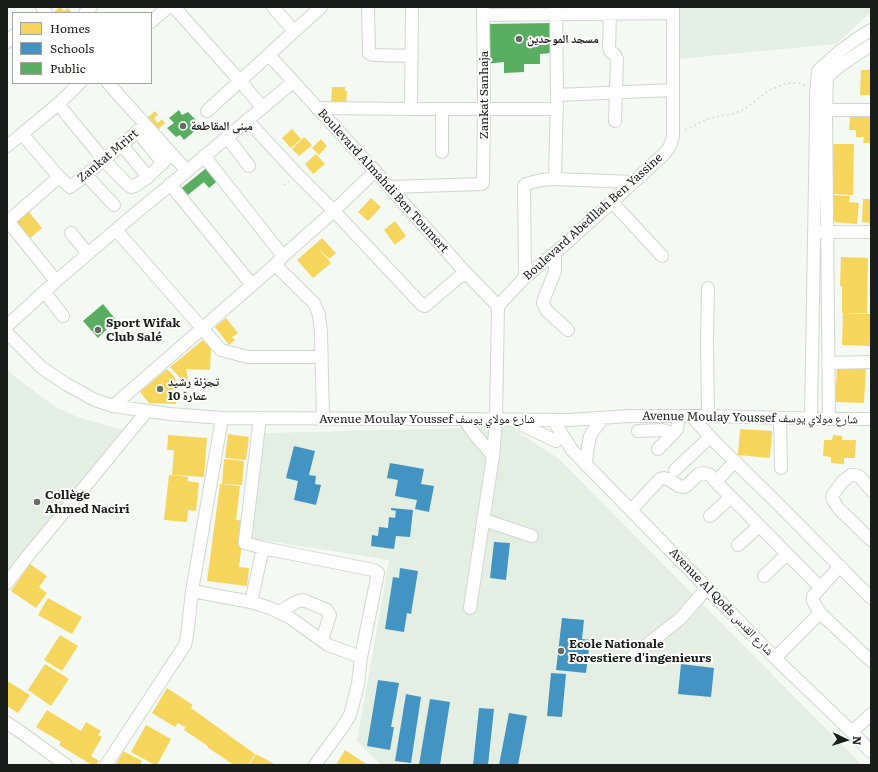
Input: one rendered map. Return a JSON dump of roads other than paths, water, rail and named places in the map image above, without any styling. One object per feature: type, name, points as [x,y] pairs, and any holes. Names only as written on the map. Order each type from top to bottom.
[{"type":"street","points":[[152,21],[168,7]]},
{"type":"street","points":[[174,7],[262,107]]},
{"type":"street","points":[[273,7],[294,31]]},
{"type":"street","points":[[207,111],[321,7]]},
{"type":"street","points":[[368,7],[369,53],[373,55],[412,56]]},
{"type":"street","points":[[411,109],[412,7]]},
{"type":"street","points":[[484,11],[556,11],[610,14],[673,10]]},
{"type":"street","name":"Boulevard Abedllah Ben Yassine","points":[[498,306],[525,277],[555,253],[664,154],[671,143],[673,136],[673,10]]},
{"type":"street","name":"Zankat Sanhaja","points":[[389,187],[482,184],[484,182],[484,11]]},
{"type":"street","points":[[555,179],[557,95],[556,11]]},
{"type":"street","points":[[610,14],[609,47],[610,51],[616,56],[617,59],[615,121]]},
{"type":"street","points":[[811,418],[816,94],[823,74],[840,51],[871,30]]},
{"type":"street","points":[[823,74],[841,65],[871,45]]},
{"type":"street","name":"Boulevard Almahdi Ben Toumert","points":[[269,55],[465,272],[498,306]]},
{"type":"street","points":[[823,74],[826,110],[829,419]]},
{"type":"street","points":[[7,326],[56,281],[293,82]]},
{"type":"street","points":[[7,146],[58,104],[79,84]]},
{"type":"street","points":[[109,84],[141,128],[168,158],[187,171]]},
{"type":"street","points":[[557,95],[672,90]]},
{"type":"street","points":[[58,104],[104,160],[131,187],[135,186],[148,176],[168,158]]},
{"type":"street","points":[[317,108],[556,109]]},
{"type":"street","points":[[442,109],[442,152]]},
{"type":"street","points":[[826,110],[871,110]]},
{"type":"street","points":[[247,120],[423,306],[425,306],[465,272]]},
{"type":"street","name":"Zankat Mrirt","points":[[59,177],[69,187],[71,187],[141,128]]},
{"type":"street","points":[[22,134],[59,177],[7,221],[56,281]]},
{"type":"street","points":[[227,137],[249,166]]},
{"type":"street","points":[[122,144],[148,176]]},
{"type":"street","points":[[204,156],[279,261],[314,303],[319,315],[321,333],[323,418]]},
{"type":"street","points":[[113,406],[334,212],[375,171]]},
{"type":"street","points":[[86,175],[114,205]]},
{"type":"street","points":[[525,277],[524,186],[526,184],[541,180],[555,179],[634,182]]},
{"type":"street","points":[[170,184],[252,285]]},
{"type":"street","points":[[612,202],[662,256]]},
{"type":"street","points":[[116,230],[221,350],[248,357],[322,356]]},
{"type":"street","points":[[814,232],[871,232]]},
{"type":"street","points":[[72,233],[88,254]]},
{"type":"street","points":[[555,253],[555,271],[543,303],[546,310],[568,330]]},
{"type":"street","points":[[708,288],[708,416]]},
{"type":"street","points":[[44,292],[63,316]]},
{"type":"street","points":[[470,608],[493,456],[496,419],[498,306]]},
{"type":"street","name":"Avenue Moulay Youssef شارع مولاي يوسف","points":[[7,333],[42,368],[66,384],[95,400],[113,406],[170,414],[222,418],[553,420],[629,416],[708,416],[871,419]]},
{"type":"street","points":[[828,363],[871,362]]},
{"type":"street","points":[[7,583],[31,551],[146,411]]},
{"type":"street","points":[[658,450],[677,429],[685,416],[735,461],[871,598]]},
{"type":"street","points":[[106,765],[185,645],[192,591],[222,418]]},
{"type":"street","points":[[260,418],[245,540],[246,543],[263,548],[376,570],[378,573],[358,684],[350,715],[315,765]]},
{"type":"street","points":[[586,465],[590,436],[592,431],[603,418]]},
{"type":"street","points":[[780,418],[781,468]]},
{"type":"street","points":[[464,419],[493,456]]},
{"type":"street","points":[[509,419],[556,440]]},
{"type":"street","name":"Avenue Al Qods شارع القدس","points":[[536,420],[563,446],[572,450]]},
{"type":"street","name":"Avenue Al Qods شارع القدس","points":[[553,420],[572,450],[586,465],[775,658],[871,752]]},
{"type":"street","points":[[638,431],[662,430],[673,434]]},
{"type":"street","points":[[675,470],[710,437]]},
{"type":"street","points":[[716,482],[735,461]]},
{"type":"street","points":[[631,510],[660,480],[664,478],[668,479],[683,487],[699,474],[704,472],[710,475],[820,587]]},
{"type":"street","points":[[871,490],[859,476],[854,475],[842,482],[832,496],[839,510],[871,540]]},
{"type":"street","points":[[710,516],[731,497]]},
{"type":"street","points":[[484,520],[532,536]]},
{"type":"street","points":[[738,545],[759,526]]},
{"type":"street","points":[[251,602],[263,548]]},
{"type":"street","points":[[764,576],[787,554]]},
{"type":"street","points":[[840,566],[820,587],[812,598],[820,613],[871,661]]},
{"type":"street","points":[[633,656],[681,618],[707,588]]},
{"type":"street","points":[[192,591],[251,602],[279,612],[289,617],[328,645],[362,657]]},
{"type":"street","points":[[279,612],[303,600],[327,610],[330,615],[322,640]]},
{"type":"street","points":[[775,658],[820,613]]},
{"type":"street","points":[[852,732],[871,714]]},
{"type":"street","points":[[7,723],[66,765]]},
{"type":"place","name":"مسجد الموحدين","points":[[519,39]]},
{"type":"place","name":"مبنى المقاطعة","points":[[183,126]]},
{"type":"place","name":"Sport Wifak Club Salé","points":[[98,330]]},
{"type":"place","name":"تجزئة رشيد عمارة 10","points":[[160,389]]},
{"type":"place","name":"Collège Ahmed Naciri","points":[[37,502]]},
{"type":"place","name":"Ecole Nationale Forestiere d'ingenieurs","points":[[561,651]]}]
